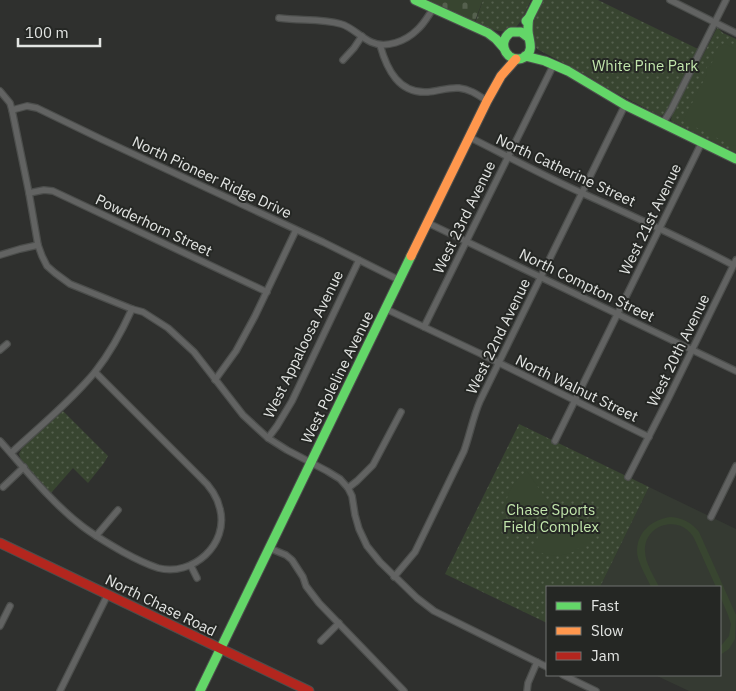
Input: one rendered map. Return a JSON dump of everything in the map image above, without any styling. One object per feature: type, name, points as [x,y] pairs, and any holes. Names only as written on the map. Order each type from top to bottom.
[{"type":"street","points":[[415,0],[488,33],[496,39],[512,58],[521,57],[551,63],[585,80],[606,95],[625,105],[736,159]]},
{"type":"street","points":[[521,57],[529,52],[529,18],[538,0]]},
{"type":"street","points":[[670,0],[736,33]]},
{"type":"street","points":[[663,123],[726,0]]},
{"type":"street","points":[[279,18],[322,20],[339,23],[380,45],[398,41],[412,34],[418,29],[433,8]]},
{"type":"street","points":[[505,50],[504,40],[529,18]]},
{"type":"street","points":[[488,33],[500,35],[522,32],[551,63]]},
{"type":"street","points":[[343,60],[362,36]]},
{"type":"street","points":[[380,45],[395,78],[410,90],[420,92],[458,88],[474,92],[488,101]]},
{"type":"street","name":"West Poleline Avenue","points":[[200,691],[310,462],[501,76],[505,50]]},
{"type":"street","name":"West Poleline Avenue","points":[[501,76],[521,57]]},
{"type":"street","name":"West 23rd Avenue","points":[[424,327],[508,156],[551,63]]},
{"type":"street","points":[[0,91],[10,103],[12,110],[38,245],[47,266],[61,279],[70,284],[144,312],[157,320],[194,352],[243,415],[268,438],[340,479],[352,496],[359,529],[367,546],[394,576],[434,612],[546,666]]},
{"type":"street","name":"West 22nd Avenue","points":[[394,576],[414,552],[464,451],[475,412],[625,105]]},
{"type":"street","name":"North Pioneer Ridge Drive","points":[[12,110],[27,106],[36,108],[400,280]]},
{"type":"street","name":"North Catherine Street","points":[[470,138],[581,193],[734,263]]},
{"type":"street","name":"West 21st Avenue","points":[[555,441],[702,142]]},
{"type":"street","name":"Powderhorn Street","points":[[29,193],[44,190],[53,191],[267,292]]},
{"type":"street","name":"North Compton Street","points":[[428,223],[736,371]]},
{"type":"street","points":[[215,380],[242,341],[296,230]]},
{"type":"street","points":[[0,255],[38,245]]},
{"type":"street","name":"West Appaloosa Avenue","points":[[268,438],[292,401],[359,260]]},
{"type":"street","name":"West 20th Avenue","points":[[628,477],[734,263]]},
{"type":"street","name":"North Walnut Street","points":[[386,308],[648,437]]},
{"type":"street","points":[[11,453],[95,372],[115,343],[132,309]]},
{"type":"street","points":[[0,350],[7,344]]},
{"type":"street","points":[[0,441],[63,509],[81,525],[130,556],[158,568],[170,569],[186,568],[203,558],[215,543],[221,525],[220,509],[214,493],[95,372]]},
{"type":"street","points":[[348,488],[358,481],[373,465],[401,412]]},
{"type":"street","points":[[711,517],[736,466]]},
{"type":"street","points":[[3,487],[24,467]]},
{"type":"street","points":[[96,536],[118,510]]},
{"type":"street","name":"North Chase Road","points":[[0,543],[309,691]]},
{"type":"street","points":[[269,548],[286,555],[292,560],[303,577],[306,586],[319,603],[404,691]]},
{"type":"street","points":[[191,566],[197,578]]},
{"type":"street","points":[[60,691],[108,594]]},
{"type":"street","points":[[0,626],[10,606]]},
{"type":"street","points":[[321,641],[338,624]]},
{"type":"street","points":[[527,691],[528,683],[537,662]]},
{"type":"street","points":[[565,676],[596,691]]},
{"type":"shaded area","points":[[649,487],[736,529],[736,691],[689,691],[657,676],[721,676],[721,586],[600,586]]},
{"type":"green space","points":[[415,0],[483,0],[473,26]]},
{"type":"green space","points":[[483,0],[531,0],[517,26],[507,31],[502,31],[475,23]]},
{"type":"green space","name":"White Pine Park","points":[[543,0],[598,0],[698,49],[664,115],[660,116],[537,49],[533,43],[531,30],[534,18]]},
{"type":"green space","points":[[717,28],[736,39],[736,153],[671,120]]},
{"type":"green space","points":[[725,44],[736,49],[736,145],[733,146],[683,121],[706,76],[707,66],[710,67],[718,47]]},
{"type":"green space","points":[[63,411],[108,456],[88,483],[73,468],[51,493],[21,460],[19,454],[22,448]]},
{"type":"green space","name":"Chase Sports Field Complex","points":[[519,424],[649,487],[600,586],[546,586],[546,623],[445,574]]},
{"type":"green space","points":[[527,471],[549,503],[548,507],[515,533],[507,516],[507,500],[514,484]]},
{"type":"green space","points":[[556,508],[597,527],[584,544],[577,550],[569,553],[552,555],[532,549],[553,509]]},
{"type":"green space","points":[[663,518],[679,518],[687,521],[699,532],[736,615],[735,639],[729,649],[721,654],[721,646],[729,636],[731,624],[721,598],[721,586],[716,586],[694,538],[688,531],[681,526],[673,524],[664,525],[650,534],[646,541],[646,560],[658,586],[651,586],[639,562],[637,550],[641,536],[650,525]]},
{"type":"traffic: fast","points":[[415,0],[488,33],[503,47]]},
{"type":"traffic: fast","points":[[526,21],[538,0]]},
{"type":"traffic: fast","points":[[529,18],[530,51],[528,54],[525,57],[514,59],[506,52],[504,42],[511,32],[521,32],[529,38]]},
{"type":"traffic: fast","points":[[525,56],[545,61],[568,71],[625,105],[736,159]]},
{"type":"traffic: fast","points":[[200,691],[411,256]]},
{"type":"traffic: slow","points":[[411,256],[487,101],[501,76],[516,59]]},
{"type":"traffic: jam","points":[[0,543],[309,691]]}]
